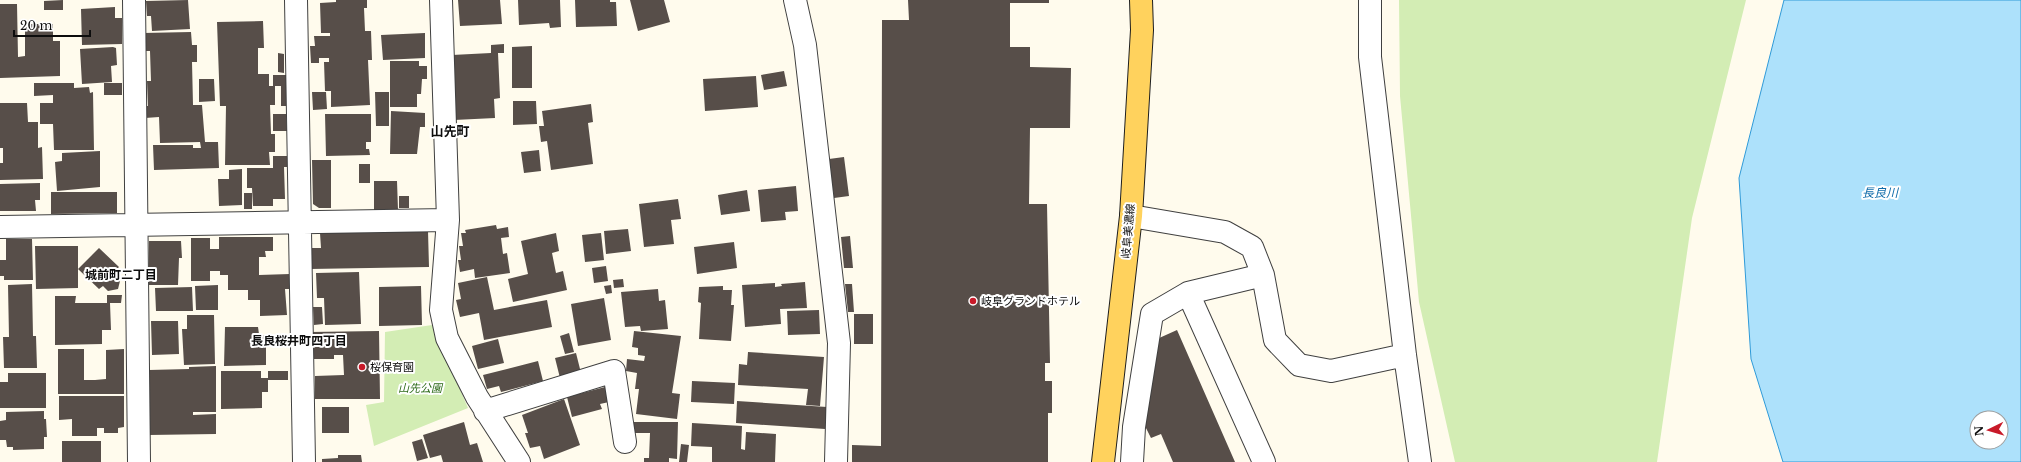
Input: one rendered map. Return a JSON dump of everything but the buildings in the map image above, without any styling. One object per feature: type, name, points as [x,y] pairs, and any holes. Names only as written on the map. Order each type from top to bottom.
[{"type":"main road","name":"岐阜美濃線","points":[[1103,462],[1130,216],[1142,30],[1141,0]]},
{"type":"street","points":[[134,0],[139,462]]},
{"type":"street","points":[[296,0],[304,462]]},
{"type":"street","points":[[441,0],[448,220],[441,310],[447,338],[485,411],[519,462]]},
{"type":"street","points":[[795,0],[805,45],[839,343],[836,462]]},
{"type":"street","points":[[1367,6],[1370,56],[1405,355],[1420,462]]},
{"type":"street","points":[[1130,216],[1225,232],[1252,247],[1263,275],[1275,340],[1299,365],[1331,371],[1405,355]]},
{"type":"street","points":[[0,227],[448,220]]},
{"type":"street","points":[[1132,462],[1134,427],[1152,314],[1188,293],[1263,275]]},
{"type":"street","points":[[1188,293],[1264,462]]},
{"type":"street","points":[[485,411],[614,371],[625,442]]},
{"type":"green space","points":[[1399,0],[1746,0],[1692,218],[1657,462],[1455,462],[1419,302],[1400,96]]},
{"type":"green space","name":"山先公園","points":[[432,325],[468,408],[374,446],[366,405],[384,402],[385,332]]},
{"type":"water","name":"長良川","points":[[1784,0],[2021,0],[2021,462],[1783,462],[1751,359],[1739,178]]},
{"type":"place","name":"岐阜グランドホテル","points":[[973,301]]},
{"type":"place","name":"桜保育園","points":[[362,367]]},
{"type":"district","name":"山先町","points":[[450,131]]},
{"type":"district","name":"城前町二丁目","points":[[121,274]]},
{"type":"district","name":"長良桜井町四丁目","points":[[299,340]]}]
